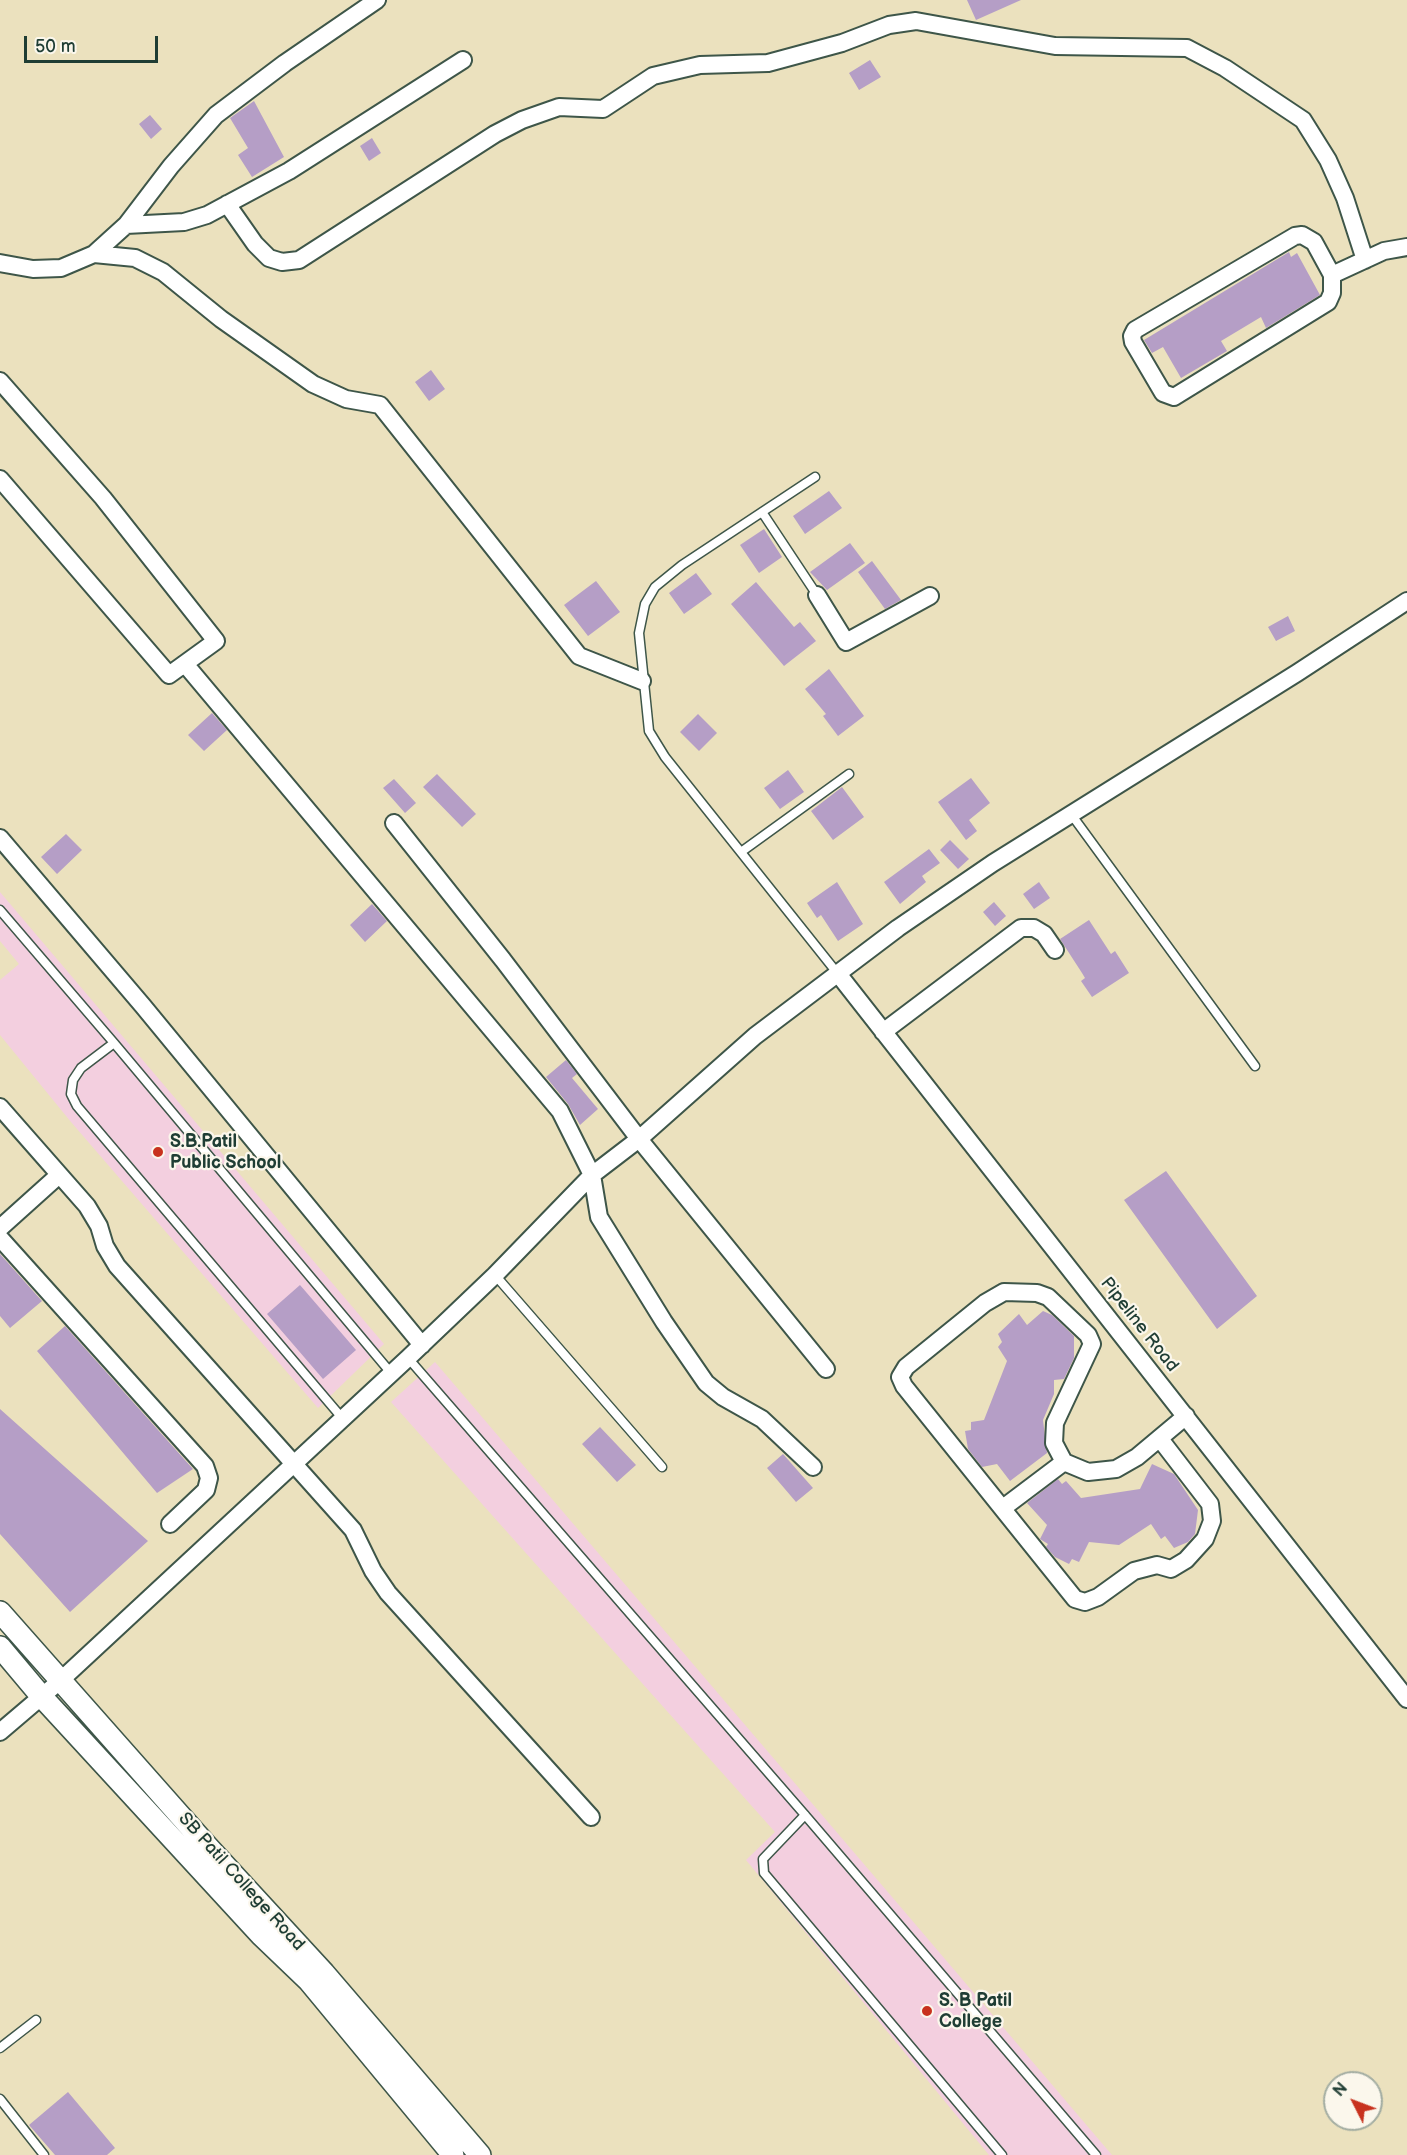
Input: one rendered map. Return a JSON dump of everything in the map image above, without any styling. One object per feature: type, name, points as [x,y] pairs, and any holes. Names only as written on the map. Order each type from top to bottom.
[{"type":"street","points":[[0,263],[33,269],[61,268],[94,254],[126,225],[171,166],[216,115],[285,63],[377,0]]},
{"type":"street","points":[[227,204],[255,244],[269,258],[282,262],[299,260],[495,134],[522,120],[559,107],[603,109],[653,76],[690,67],[768,63],[842,43],[889,25],[916,21],[1055,45],[1188,48],[1225,68],[1303,120],[1328,160],[1345,198],[1365,260]]},
{"type":"street","points":[[126,225],[184,222],[207,215],[289,171],[463,60]]},
{"type":"street","points":[[1302,235],[1314,242],[1332,275],[1332,293],[1321,308],[1174,398],[1163,393],[1133,342],[1132,336],[1142,325],[1295,236],[1302,235]]},
{"type":"street","points":[[1332,275],[1391,249],[1407,248]]},
{"type":"street","points":[[94,254],[135,258],[163,272],[221,319],[314,384],[346,399],[380,405],[579,656],[642,681]]},
{"type":"street","points":[[0,381],[103,498],[216,641],[169,675],[0,479]]},
{"type":"street","points":[[817,596],[846,642],[930,596]]},
{"type":"street","points":[[0,1732],[61,1680],[422,1345],[495,1275],[592,1175],[639,1139],[755,1036],[940,899],[1407,601]]},
{"type":"street","points":[[185,664],[560,1112],[592,1175],[599,1217],[664,1322],[706,1383],[723,1397],[762,1419],[813,1467]]},
{"type":"street","points":[[394,823],[503,960],[639,1139],[825,1369]]},
{"type":"street","points":[[0,838],[150,1015],[422,1345]]},
{"type":"street","points":[[884,1032],[1021,928],[1034,928],[1044,934],[1055,950]]},
{"type":"street","name":"Pipeline Road","points":[[839,975],[1407,1699]]},
{"type":"street","points":[[0,1107],[87,1206],[117,1266],[353,1530],[373,1571],[388,1593],[591,1817]]},
{"type":"street","points":[[0,1228],[59,1175]]},
{"type":"street","points":[[0,1238],[205,1466],[209,1479],[206,1490],[170,1524]]},
{"type":"street","points":[[1160,1439],[1210,1504],[1212,1521],[1205,1539],[1186,1560],[1171,1569],[1157,1565],[1134,1571],[1098,1598],[1085,1602],[1075,1599],[904,1386],[900,1377],[906,1367],[985,1303],[1004,1292],[1037,1293],[1048,1297],[1088,1335],[1092,1344],[1054,1423],[1054,1443],[1064,1462],[1088,1472],[1116,1469],[1160,1439],[1186,1416]]},
{"type":"street","points":[[1003,1508],[1064,1462]]},
{"type":"street","name":"SB Patil College Road","points":[[0,1612],[61,1680],[176,1827]]},
{"type":"street","name":"SB Patil College Road","points":[[0,1647],[42,1697],[176,1827],[480,2155]]},
{"type":"street","name":"SB Patil College Road","points":[[269,1928],[309,1981],[453,2155]]},
{"type":"lane","points":[[815,477],[682,565],[655,588],[645,604],[639,633],[642,681],[649,731],[665,757],[839,975]]},
{"type":"lane","points":[[762,512],[817,596]]},
{"type":"lane","points":[[741,852],[849,774]]},
{"type":"lane","points":[[1071,814],[1255,1066]]},
{"type":"lane","points":[[0,910],[391,1373]]},
{"type":"lane","points":[[114,1043],[81,1068],[72,1080],[71,1094],[77,1106],[343,1419]]},
{"type":"lane","points":[[495,1275],[662,1467]]},
{"type":"lane","points":[[408,1358],[805,1815],[1096,2155]]},
{"type":"lane","points":[[805,1815],[763,1859],[764,1873],[1002,2155]]},
{"type":"lane","points":[[0,2048],[36,2020]]},
{"type":"lane","points":[[0,2099],[44,2155]]},
{"type":"shaded area","name":"S.B.Patil Public School","points":[[0,892],[384,1344],[318,1408],[71,1122],[0,1035],[0,980],[19,964],[0,941]]},
{"type":"shaded area","points":[[435,1362],[1112,2155],[989,2155],[746,1860],[775,1832],[391,1402]]},
{"type":"building","points":[[967,0],[1021,0],[976,20]]},
{"type":"building","points":[[870,60],[881,77],[859,90],[849,73]]},
{"type":"building","points":[[254,101],[284,157],[252,177],[238,155],[248,148],[230,118]]},
{"type":"building","points":[[150,115],[162,129],[151,139],[139,124]]},
{"type":"building","points":[[372,138],[381,153],[369,161],[360,146]]},
{"type":"building","points":[[1289,252],[1291,257],[1297,253],[1320,295],[1266,328],[1261,317],[1221,341],[1227,351],[1181,378],[1163,347],[1152,353],[1144,340]]},
{"type":"building","points":[[431,370],[445,389],[429,401],[415,382]]},
{"type":"building","points":[[829,491],[842,508],[805,534],[793,516]]},
{"type":"building","points":[[764,529],[782,557],[759,573],[740,545]]},
{"type":"building","points":[[850,543],[865,563],[827,590],[810,572]]},
{"type":"building","points":[[872,561],[901,600],[885,609],[858,572]]},
{"type":"building","points":[[696,573],[712,594],[684,614],[669,593]]},
{"type":"building","points":[[596,581],[620,612],[588,636],[564,605]]},
{"type":"building","points":[[756,582],[794,627],[800,622],[816,641],[784,666],[731,604]]},
{"type":"building","points":[[1288,616],[1295,631],[1276,641],[1268,627]]},
{"type":"building","points":[[829,669],[864,716],[838,736],[823,716],[826,714],[805,689]]},
{"type":"building","points":[[212,713],[227,730],[204,751],[188,735]]},
{"type":"building","points":[[698,714],[717,733],[699,751],[680,732]]},
{"type":"building","points":[[788,770],[804,792],[780,809],[764,788]]},
{"type":"building","points":[[437,774],[476,814],[462,827],[423,787]]},
{"type":"building","points":[[971,778],[990,803],[969,820],[977,831],[966,840],[938,802]]},
{"type":"building","points":[[394,779],[416,803],[405,813],[383,788]]},
{"type":"building","points":[[842,787],[864,817],[833,840],[811,811]]},
{"type":"building","points":[[66,834],[82,850],[57,874],[41,857]]},
{"type":"building","points":[[950,840],[969,859],[958,869],[940,850]]},
{"type":"building","points":[[929,849],[940,863],[922,876],[926,882],[900,904],[884,882]]},
{"type":"building","points":[[837,882],[863,924],[838,941],[821,915],[817,918],[807,903]]},
{"type":"building","points":[[1039,882],[1050,898],[1034,909],[1023,894]]},
{"type":"building","points":[[994,902],[1006,916],[995,926],[983,912]]},
{"type":"building","points":[[372,904],[387,921],[365,942],[350,925]]},
{"type":"building","points":[[1089,920],[1111,954],[1115,951],[1129,973],[1092,997],[1081,981],[1085,978],[1060,939]]},
{"type":"building","points":[[566,1060],[577,1074],[572,1078],[598,1109],[580,1125],[568,1104],[546,1077]]},
{"type":"building","points":[[1166,1171],[1257,1296],[1217,1329],[1124,1200]]},
{"type":"building","points":[[0,1254],[42,1301],[10,1328],[0,1316]]},
{"type":"building","points":[[300,1285],[356,1350],[323,1379],[267,1314]]},
{"type":"building","points":[[1043,1311],[1052,1315],[1074,1336],[1074,1358],[1064,1379],[1054,1380],[1054,1394],[1043,1420],[1047,1453],[1010,1481],[997,1464],[982,1467],[968,1449],[965,1431],[971,1430],[971,1422],[984,1420],[1007,1361],[998,1347],[1002,1342],[998,1334],[1019,1314],[1027,1325]]},
{"type":"building","points":[[65,1326],[193,1469],[157,1493],[37,1351]]},
{"type":"building","points":[[0,1409],[148,1541],[70,1612],[0,1534]]},
{"type":"building","points":[[600,1427],[636,1465],[617,1482],[582,1444]]},
{"type":"building","points":[[783,1454],[813,1488],[796,1502],[767,1468]]},
{"type":"building","points":[[1152,1464],[1174,1474],[1198,1510],[1195,1534],[1188,1542],[1174,1548],[1165,1536],[1161,1539],[1151,1524],[1119,1545],[1089,1542],[1079,1562],[1072,1559],[1069,1564],[1055,1557],[1046,1547],[1048,1544],[1040,1539],[1047,1525],[1027,1503],[1058,1479],[1062,1484],[1066,1481],[1081,1498],[1140,1489]]},
{"type":"building","points":[[68,2092],[115,2148],[107,2155],[55,2155],[29,2125]]},
{"type":"place","name":"S.B.Patil Public School","points":[[158,1152]]},
{"type":"place","name":"S. B Patil College","points":[[927,2011]]}]
